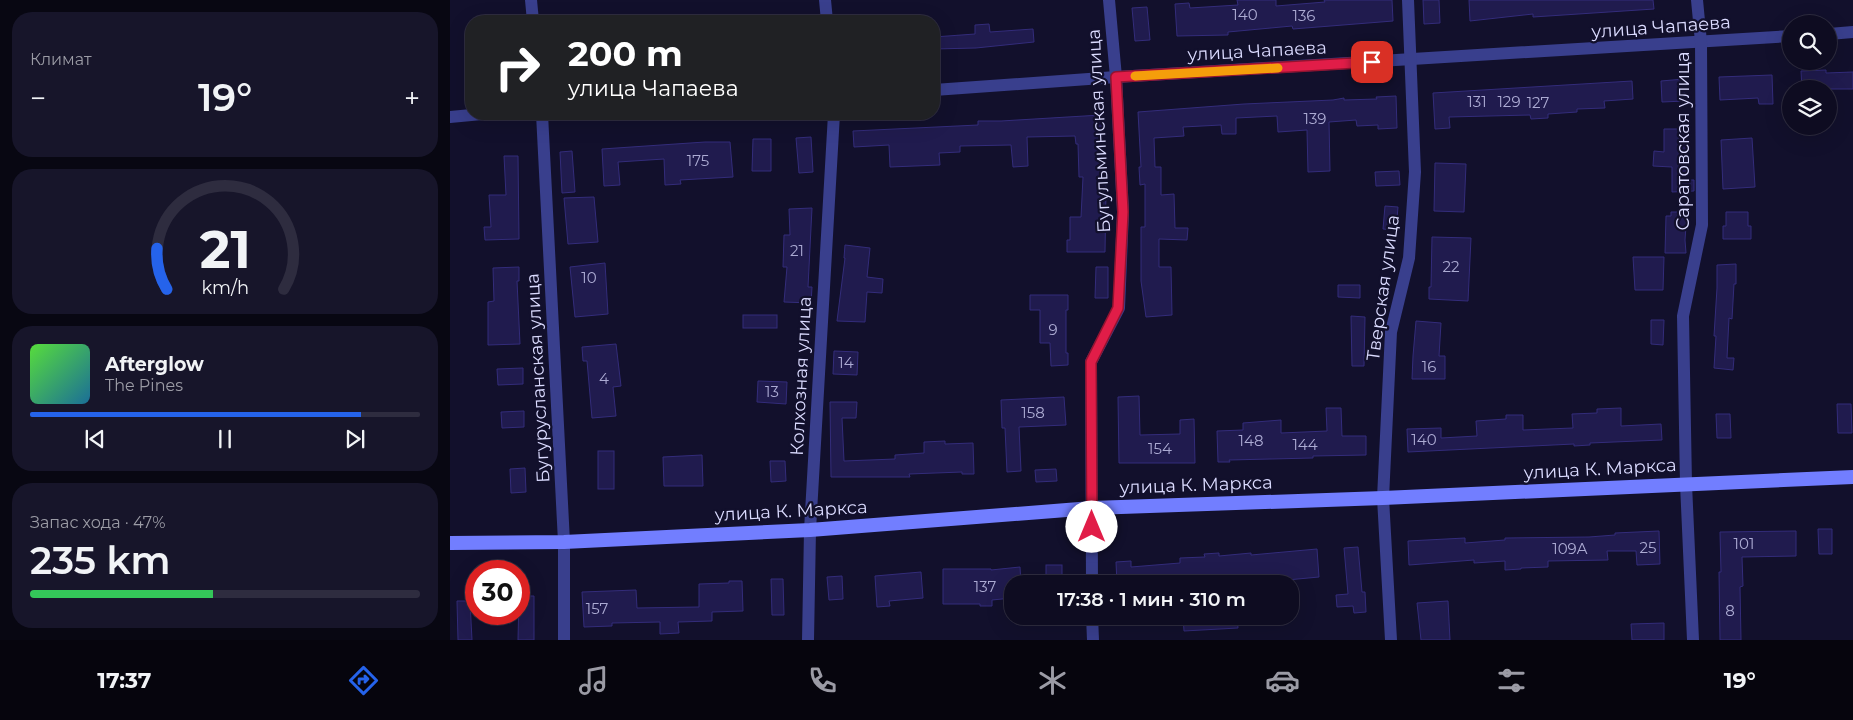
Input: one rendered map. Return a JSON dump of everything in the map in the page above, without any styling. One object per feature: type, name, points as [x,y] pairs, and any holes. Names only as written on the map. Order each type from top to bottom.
[{"type":"main road","name":"улица К. Маркса","points":[[450,543],[564,542],[810,530],[1092,508],[1383,498],[1853,477]]},
{"type":"street","points":[[531,0],[532,15]]},
{"type":"street","points":[[824,0],[826,15]]},
{"type":"street","name":"Бугульминская улица","points":[[1092,575],[1091,362],[1118,308],[1123,212],[1116,77],[1109,0]]},
{"type":"street","name":"Тверская улица","points":[[1391,640],[1383,498],[1391,332],[1409,258],[1415,172],[1408,0]]},
{"type":"street","name":"Саратовская улица","points":[[1693,640],[1686,484],[1683,316],[1702,225],[1701,42],[1698,0]]},
{"type":"street","points":[[1837,33],[1853,32]]},
{"type":"street","name":"улица Чапаева","points":[[940,90],[1782,37]]},
{"type":"street","points":[[450,117],[465,116]]},
{"type":"street","name":"Бугурусланская улица","points":[[542,120],[564,542],[564,640]]},
{"type":"street","name":"Колхозная улица","points":[[808,640],[810,530],[834,120]]},
{"type":"street","points":[[1092,625],[1092,640]]},
{"type":"building","points":[[1237,0],[1276,0],[1276,6],[1325,2],[1324,0],[1392,0],[1393,21],[1293,29],[1292,26],[1228,32],[1228,35],[1177,36],[1175,4],[1189,3],[1190,8],[1238,5]]},
{"type":"building","points":[[1423,0],[1439,0],[1440,23],[1424,24]]},
{"type":"building","points":[[1469,0],[1653,0],[1654,9],[1533,17],[1533,14],[1470,21]]},
{"type":"building","points":[[1147,7],[1150,40],[1135,41],[1132,8]]},
{"type":"building","points":[[989,24],[990,32],[1033,29],[1034,42],[976,48],[940,49],[940,37],[975,34],[975,25]]},
{"type":"building","points":[[1826,70],[1826,73],[1853,72],[1853,89],[1837,89],[1837,80],[1802,80],[1801,71]]},
{"type":"building","points":[[1772,75],[1773,104],[1759,104],[1758,98],[1720,100],[1719,77]]},
{"type":"building","points":[[1684,79],[1685,101],[1662,102],[1661,81]]},
{"type":"building","points":[[1632,81],[1633,99],[1604,101],[1605,108],[1577,109],[1577,112],[1548,114],[1548,118],[1531,119],[1530,115],[1449,117],[1450,128],[1435,129],[1433,93]]},
{"type":"building","points":[[1396,96],[1397,128],[1378,129],[1378,125],[1357,126],[1356,120],[1329,122],[1330,171],[1308,172],[1307,130],[1278,132],[1277,116],[1236,118],[1236,134],[1222,134],[1221,125],[1183,127],[1184,136],[1154,138],[1155,167],[1161,167],[1161,195],[1174,194],[1175,228],[1188,228],[1187,240],[1159,239],[1159,267],[1171,267],[1172,315],[1146,317],[1141,281],[1141,227],[1145,227],[1145,184],[1140,185],[1138,112],[1344,98],[1344,100],[1377,99],[1376,97]]},
{"type":"building","points":[[1101,115],[1106,191],[1105,252],[1067,252],[1067,240],[1070,240],[1070,217],[1081,217],[1083,177],[1079,177],[1078,144],[1076,144],[1075,136],[1027,137],[1028,166],[1013,167],[1011,145],[960,146],[960,152],[939,153],[940,165],[890,167],[889,145],[854,147],[853,131],[978,125],[978,121]]},
{"type":"building","points":[[1664,129],[1686,129],[1685,180],[1694,180],[1694,191],[1672,192],[1672,167],[1653,166],[1654,151],[1664,152]]},
{"type":"building","points":[[811,137],[813,172],[799,173],[796,138]]},
{"type":"building","points":[[1752,138],[1755,187],[1723,189],[1721,140]]},
{"type":"building","points":[[753,139],[771,139],[771,171],[752,171]]},
{"type":"building","points":[[730,142],[733,177],[680,180],[681,184],[665,185],[664,159],[618,162],[620,185],[604,186],[602,149]]},
{"type":"building","points":[[572,151],[575,192],[562,193],[560,152]]},
{"type":"building","points":[[504,156],[518,156],[519,239],[485,240],[484,227],[491,227],[489,195],[506,195]]},
{"type":"building","points":[[1435,163],[1466,164],[1464,212],[1434,211]]},
{"type":"building","points":[[1399,171],[1400,185],[1376,186],[1375,172]]},
{"type":"building","points":[[594,197],[598,242],[568,244],[564,198]]},
{"type":"building","points":[[1385,206],[1398,207],[1396,230],[1383,229]]},
{"type":"building","points":[[812,208],[808,287],[812,287],[811,303],[784,302],[787,267],[783,267],[784,235],[790,235],[789,209]]},
{"type":"building","points":[[1671,212],[1687,212],[1686,253],[1665,253],[1666,216],[1671,216]]},
{"type":"building","points":[[1726,212],[1748,212],[1748,226],[1751,226],[1751,239],[1723,239],[1723,226],[1726,226]]},
{"type":"building","points":[[1432,237],[1471,238],[1468,301],[1429,299]]},
{"type":"building","points":[[845,245],[870,248],[867,277],[883,279],[882,293],[867,292],[865,322],[837,321]]},
{"type":"building","points":[[1633,257],[1664,257],[1663,290],[1635,290]]},
{"type":"building","points":[[605,263],[608,314],[575,317],[570,267]]},
{"type":"building","points":[[1736,264],[1736,284],[1734,284],[1732,319],[1729,318],[1727,358],[1734,358],[1733,370],[1714,368],[1717,265]]},
{"type":"building","points":[[519,267],[519,281],[517,281],[520,344],[488,345],[488,302],[494,301],[493,268]]},
{"type":"building","points":[[1096,267],[1108,267],[1108,298],[1095,298]]},
{"type":"building","points":[[1338,285],[1360,285],[1360,298],[1338,297]]},
{"type":"building","points":[[1030,295],[1068,295],[1066,353],[1068,353],[1068,365],[1051,366],[1050,343],[1040,343],[1040,310],[1030,310]]},
{"type":"building","points":[[743,315],[777,315],[777,328],[743,328]]},
{"type":"building","points":[[1351,316],[1365,317],[1364,366],[1352,366]]},
{"type":"building","points":[[1651,320],[1664,320],[1663,345],[1651,344]]},
{"type":"building","points":[[1416,321],[1441,323],[1439,356],[1445,356],[1445,379],[1412,379]]},
{"type":"building","points":[[616,344],[621,386],[613,387],[616,416],[592,418],[587,361],[583,361],[582,347]]},
{"type":"building","points":[[834,351],[858,352],[857,375],[833,374]]},
{"type":"building","points":[[523,368],[523,384],[498,385],[497,369]]},
{"type":"building","points":[[758,381],[787,382],[786,404],[757,402]]},
{"type":"building","points":[[1139,396],[1140,435],[1180,434],[1180,420],[1194,419],[1195,463],[1119,463],[1118,397]]},
{"type":"building","points":[[1064,397],[1066,425],[1019,427],[1021,471],[1007,472],[1005,428],[1002,428],[1001,400]]},
{"type":"building","points":[[830,402],[857,402],[856,418],[842,418],[844,461],[895,459],[895,455],[924,453],[924,442],[945,441],[945,444],[973,443],[974,474],[962,474],[962,472],[909,474],[910,477],[831,477]]},
{"type":"building","points":[[1837,404],[1851,404],[1852,433],[1838,433]]},
{"type":"building","points":[[1326,408],[1341,408],[1342,436],[1366,436],[1366,455],[1313,456],[1313,458],[1229,460],[1230,462],[1218,462],[1217,431],[1243,430],[1243,423],[1281,420],[1281,433],[1327,431]]},
{"type":"building","points":[[1621,408],[1621,426],[1661,424],[1662,440],[1590,443],[1590,445],[1574,446],[1574,444],[1408,452],[1407,429],[1441,428],[1441,438],[1477,436],[1476,421],[1506,419],[1506,415],[1523,415],[1523,430],[1573,428],[1572,414],[1597,413],[1597,409]]},
{"type":"building","points":[[524,411],[524,427],[502,428],[501,412]]},
{"type":"building","points":[[1716,414],[1730,414],[1731,438],[1717,438]]},
{"type":"building","points":[[598,451],[614,451],[614,489],[598,489]]},
{"type":"building","points":[[702,455],[703,486],[664,486],[663,457]]},
{"type":"building","points":[[770,461],[785,461],[786,481],[771,482]]},
{"type":"building","points":[[525,468],[526,492],[511,493],[510,469]]},
{"type":"building","points":[[1056,469],[1057,481],[1036,482],[1035,470]]},
{"type":"building","points":[[1818,529],[1832,529],[1832,554],[1819,554]]},
{"type":"building","points":[[1659,531],[1660,564],[1637,565],[1636,551],[1607,551],[1608,560],[1548,561],[1548,567],[1521,569],[1505,570],[1505,561],[1474,563],[1474,560],[1409,565],[1408,541],[1465,538],[1465,543],[1505,540],[1505,538],[1589,537],[1615,535],[1615,533]]},
{"type":"building","points":[[1796,531],[1796,556],[1742,557],[1743,586],[1740,587],[1741,640],[1720,640],[1720,532]]},
{"type":"building","points":[[1358,547],[1362,592],[1365,592],[1366,612],[1354,613],[1353,606],[1337,607],[1336,595],[1348,594],[1344,548]]},
{"type":"building","points":[[1317,549],[1319,577],[1299,579],[1299,575],[1117,575],[1116,562],[1131,561],[1131,567],[1180,563],[1180,558],[1205,557],[1204,554],[1219,553],[1219,556],[1251,553],[1251,555]]},
{"type":"building","points":[[1046,565],[1062,565],[1062,575],[1046,575]]},
{"type":"building","points":[[1020,567],[1020,575],[1004,575],[1004,599],[992,600],[992,606],[980,606],[980,604],[943,604],[943,569],[991,570]]},
{"type":"building","points":[[921,572],[923,598],[889,601],[890,606],[877,607],[875,576]]},
{"type":"building","points":[[842,576],[843,599],[829,600],[827,577]]},
{"type":"building","points":[[771,579],[783,579],[784,615],[772,615]]},
{"type":"building","points":[[729,581],[742,581],[743,611],[712,612],[712,621],[678,622],[679,633],[660,634],[660,622],[612,623],[612,626],[584,627],[582,592],[636,590],[637,608],[699,607],[699,584],[729,583]]},
{"type":"building","points":[[530,596],[534,596],[534,640],[518,640],[518,625],[530,625]]},
{"type":"building","points":[[457,601],[465,601],[465,625],[471,625],[472,640],[458,640]]},
{"type":"building","points":[[1448,601],[1450,640],[1421,640],[1417,603]]},
{"type":"building","points":[[1664,623],[1664,640],[1632,640],[1631,624]]},
{"type":"building","points":[[1184,625],[1238,625],[1238,628],[1184,631]]},
{"type":"slow traffic","points":[[1135,76],[1278,68]]},
{"type":"route","points":[[1092,527],[1091,362],[1118,308],[1123,212],[1116,77],[1372,62]]}]
